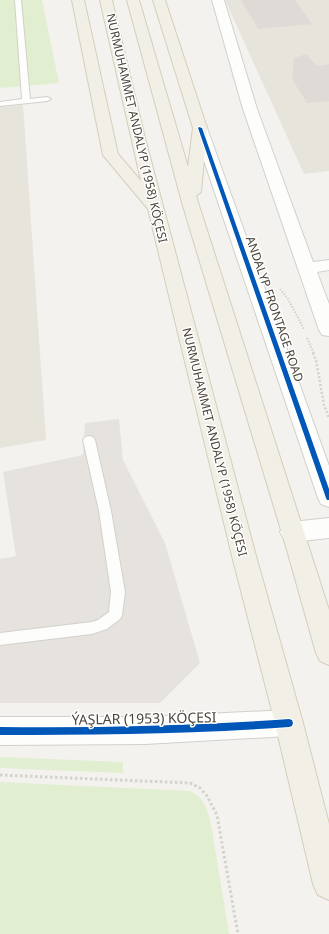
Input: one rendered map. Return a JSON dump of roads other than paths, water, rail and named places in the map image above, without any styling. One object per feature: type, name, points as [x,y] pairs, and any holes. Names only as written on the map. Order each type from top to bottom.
[{"type":"main road","points":[[78,0],[111,155],[156,209]]},
{"type":"main road","name":"NURMUHAMMET ANDALYP (1958) KÖÇESI","points":[[106,0],[156,209],[244,556],[289,723],[329,884]]},
{"type":"main road","points":[[134,0],[191,206],[329,653]]},
{"type":"main road","points":[[159,0],[200,128],[191,206]]},
{"type":"street","points":[[218,0],[250,109],[329,330]]},
{"type":"street","name":"ANDALYP FRONTAGE ROAD","points":[[200,128],[329,498]]},
{"type":"street","points":[[306,268],[329,265]]},
{"type":"street","points":[[292,532],[329,528]]},
{"type":"street","name":"ÝAŞLAR (1953) KÖÇESI","points":[[0,731],[96,732],[235,727],[289,723]]},
{"type":"lane","points":[[18,0],[26,101]]},
{"type":"lane","points":[[0,104],[47,99]]},
{"type":"lane","points":[[0,640],[92,628],[102,625],[115,615],[118,592],[105,511],[89,440]]}]
